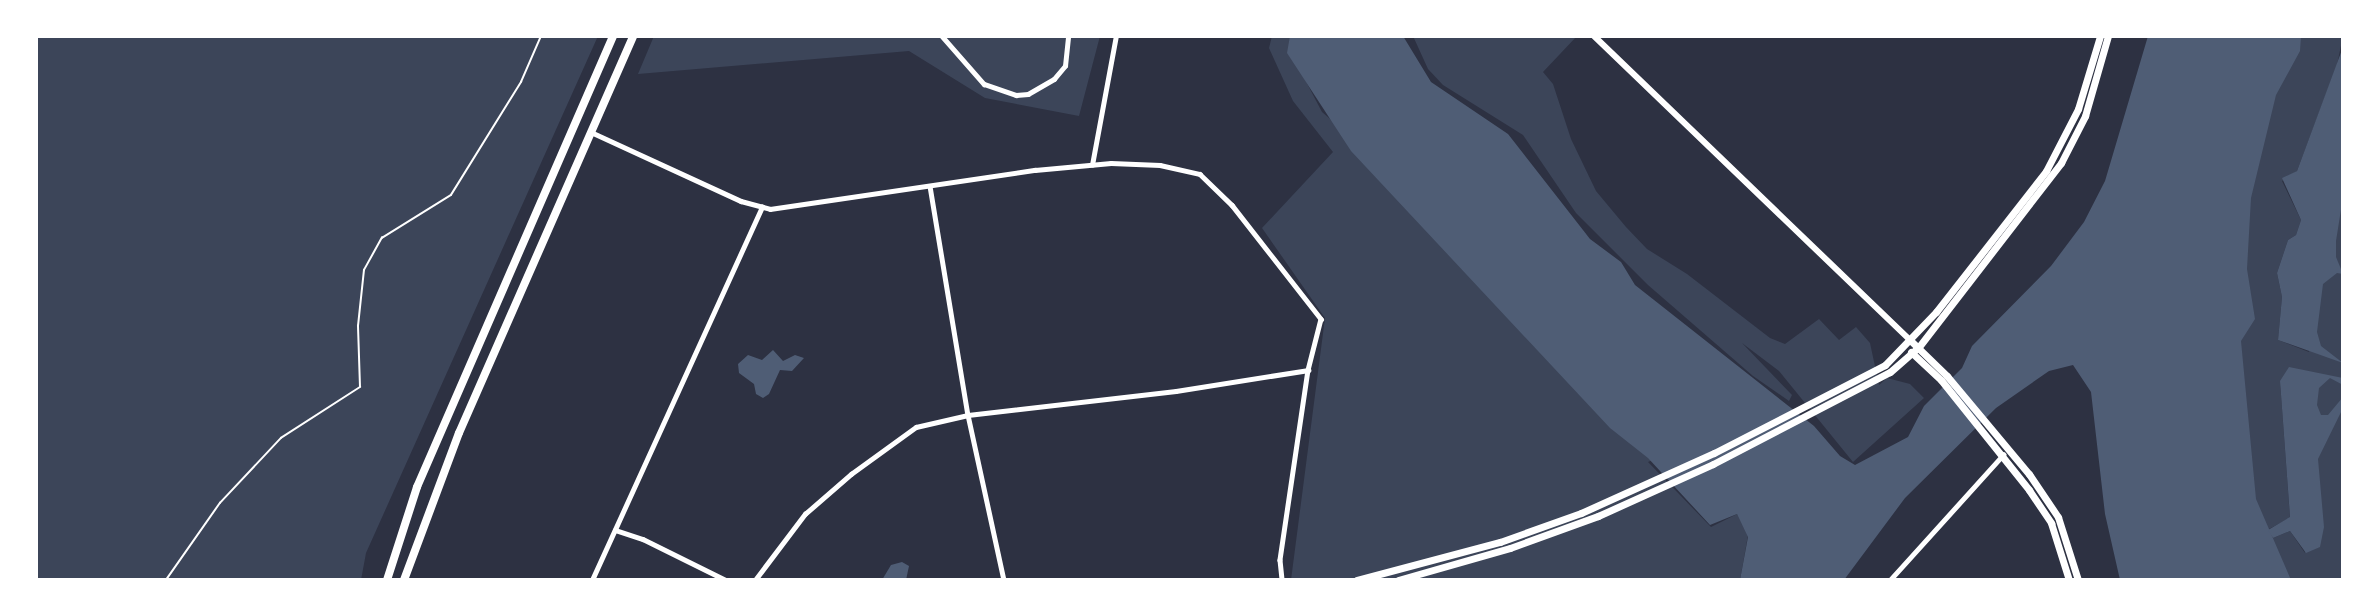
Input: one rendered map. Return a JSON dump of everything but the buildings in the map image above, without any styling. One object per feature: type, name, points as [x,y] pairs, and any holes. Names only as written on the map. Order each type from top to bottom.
[{"type":"highway","points":[[387,580],[417,487],[613,36]]},
{"type":"highway","points":[[404,580],[459,433],[633,36]]},
{"type":"main road","points":[[1358,580],[1528,534],[1646,484],[1885,365],[1910,340],[2046,171],[2078,109],[2100,36]]},
{"type":"main road","points":[[1398,580],[1475,558],[1598,516],[1651,494],[1890,372],[1918,348],[2061,163],[2085,116],[2108,36]]},
{"type":"main road","points":[[1910,340],[2002,440],[2058,517],[2078,580]]},
{"type":"main road","points":[[1910,340],[1912,354],[1944,378],[2051,523],[2069,580]]},
{"type":"street","points":[[942,36],[984,84],[1016,95],[1028,94],[1054,80],[1065,66],[1068,36]]},
{"type":"street","points":[[1092,165],[1116,36]]},
{"type":"street","points":[[1594,36],[1910,340]]},
{"type":"street","points":[[591,132],[741,201],[762,207],[791,207],[1092,165],[1160,165],[1200,174],[1232,204],[1322,319],[1308,370],[1280,560],[1282,580]]},
{"type":"street","points":[[930,186],[968,415],[1004,580]]},
{"type":"street","points":[[592,580],[762,207]]},
{"type":"street","points":[[755,580],[805,514],[851,474],[916,427],[968,415],[1176,391],[1308,370]]},
{"type":"street","points":[[1890,580],[2003,455]]},
{"type":"street","points":[[615,530],[643,539],[726,580]]},
{"type":"path","points":[[166,580],[220,503],[281,438],[360,387],[357,326],[364,270],[382,238],[451,195],[521,82],[541,36]]},
{"type":"shaded area","points":[[36,36],[598,36],[366,553],[361,580],[36,580]]},
{"type":"shaded area","points":[[654,36],[1100,36],[1079,116],[985,98],[909,51],[638,74]]},
{"type":"shaded area","points":[[1272,36],[1292,36],[1290,51],[1322,112],[1704,438],[1648,462],[1711,527],[1737,514],[1748,535],[1740,580],[1291,580],[1325,318],[1262,228],[1333,152],[1293,101],[1269,48]]},
{"type":"shaded area","points":[[1290,36],[1403,36],[1431,82],[1508,134],[1590,239],[1621,262],[1635,285],[1814,426],[1840,456],[1855,465],[1908,437],[1924,406],[1962,368],[1972,346],[2051,266],[2084,222],[2105,181],[2148,36],[2301,36],[2300,51],[2276,95],[2251,198],[2247,269],[2255,319],[2241,341],[2256,499],[2291,580],[2120,580],[2105,514],[2091,392],[2073,365],[2049,371],[1996,408],[1905,498],[1844,580],[1740,580],[1748,537],[1737,514],[1710,525],[1648,458],[1610,428],[1351,151],[1287,53]]},
{"type":"shaded area","points":[[1413,36],[1577,36],[1543,72],[1553,84],[1571,139],[1596,191],[1647,249],[1687,274],[1770,338],[1785,344],[1819,319],[1839,340],[1856,327],[1870,343],[1879,385],[1887,378],[1910,384],[1924,398],[1853,462],[1779,371],[1742,343],[1792,395],[1789,401],[1753,376],[1648,285],[1576,213],[1523,135],[1443,85],[1428,69]]},
{"type":"shaded area","points":[[2296,36],[2343,36],[2337,65],[2297,171],[2282,181],[2301,220],[2296,235],[2288,240],[2277,273],[2282,297],[2278,340],[2309,352],[2343,169],[2343,580],[2284,580],[2244,491],[2234,336],[2246,196],[2270,95]],"holes":[[[2280,381],[2305,553],[2290,531],[2273,538],[2269,529],[2290,518]]]},
{"type":"shaded area","points":[[2343,47],[2343,197],[2336,241],[2336,257],[2343,274],[2337,273],[2323,284],[2317,332],[2321,346],[2343,363],[2278,340],[2282,297],[2277,273],[2288,240],[2296,235],[2301,220],[2282,178],[2297,171]]},
{"type":"shaded area","points":[[773,350],[783,361],[795,355],[804,358],[792,371],[780,370],[769,394],[763,398],[756,394],[754,384],[739,373],[738,364],[748,355],[762,360]]},
{"type":"shaded area","points":[[2289,367],[2343,378],[2343,385],[2330,378],[2319,388],[2317,405],[2321,415],[2328,415],[2343,397],[2343,408],[2318,459],[2324,527],[2320,547],[2306,553],[2290,531],[2273,538],[2268,530],[2290,517],[2280,381]]},
{"type":"shaded area","points":[[902,562],[909,566],[906,580],[882,580],[891,565]]}]
